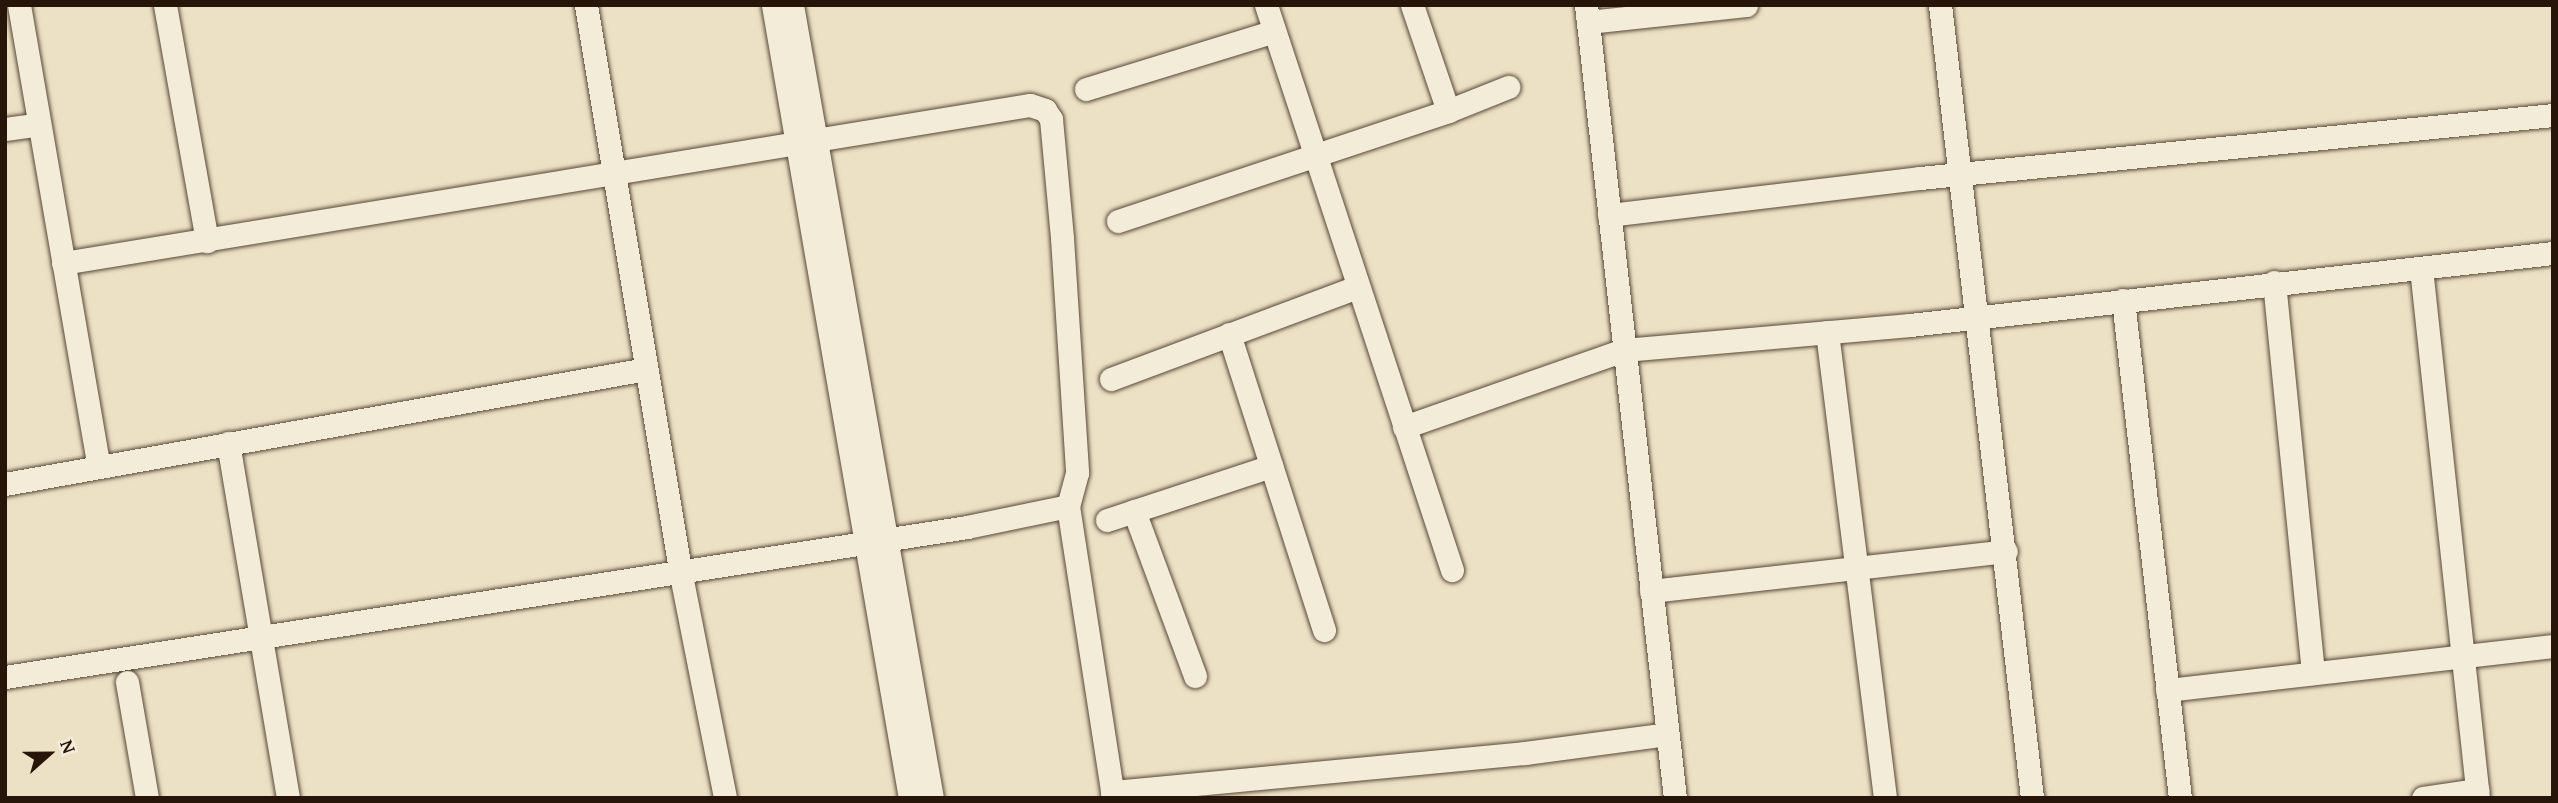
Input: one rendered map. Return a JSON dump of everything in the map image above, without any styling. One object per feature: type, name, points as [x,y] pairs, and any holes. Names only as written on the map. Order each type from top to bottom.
[{"type":"street","points":[[19,5],[99,466]]},
{"type":"street","points":[[165,5],[207,241]]},
{"type":"street","points":[[586,5],[680,570],[725,798]]},
{"type":"street","points":[[773,5],[808,142],[887,540],[932,798]]},
{"type":"street","points":[[792,5],[808,142],[864,543],[910,798]]},
{"type":"street","points":[[1266,5],[1452,570]]},
{"type":"street","points":[[1412,5],[1448,111]]},
{"type":"street","points":[[1675,798],[1587,14],[1746,5]]},
{"type":"street","points":[[1940,5],[2006,551],[2032,798]]},
{"type":"street","points":[[1086,89],[1274,31]]},
{"type":"street","points":[[1118,221],[1448,111],[1508,87]]},
{"type":"street","points":[[64,263],[1030,104],[1045,110],[1051,119],[1077,473],[1068,506],[1113,795],[1525,753],[1667,734]]},
{"type":"street","points":[[1609,215],[1961,173],[2553,115]]},
{"type":"street","points":[[5,129],[39,124]]},
{"type":"street","points":[[1404,427],[1624,350],[1978,317],[2553,253]]},
{"type":"street","points":[[2421,268],[2477,794],[2423,798]]},
{"type":"street","points":[[2274,282],[2313,673]]},
{"type":"street","points":[[1111,379],[1357,287]]},
{"type":"street","points":[[2123,300],[2180,798]]},
{"type":"street","points":[[1826,332],[1885,798]]},
{"type":"street","points":[[1229,334],[1324,630]]},
{"type":"street","points":[[5,484],[646,369]]},
{"type":"street","points":[[228,443],[257,635],[288,798]]},
{"type":"street","points":[[1107,520],[1271,466]]},
{"type":"street","points":[[5,677],[257,635],[887,540],[1068,506]]},
{"type":"street","points":[[1134,511],[1195,676]]},
{"type":"street","points":[[1651,591],[2006,551]]},
{"type":"street","points":[[2167,690],[2553,646]]},
{"type":"street","points":[[127,682],[148,798]]}]
